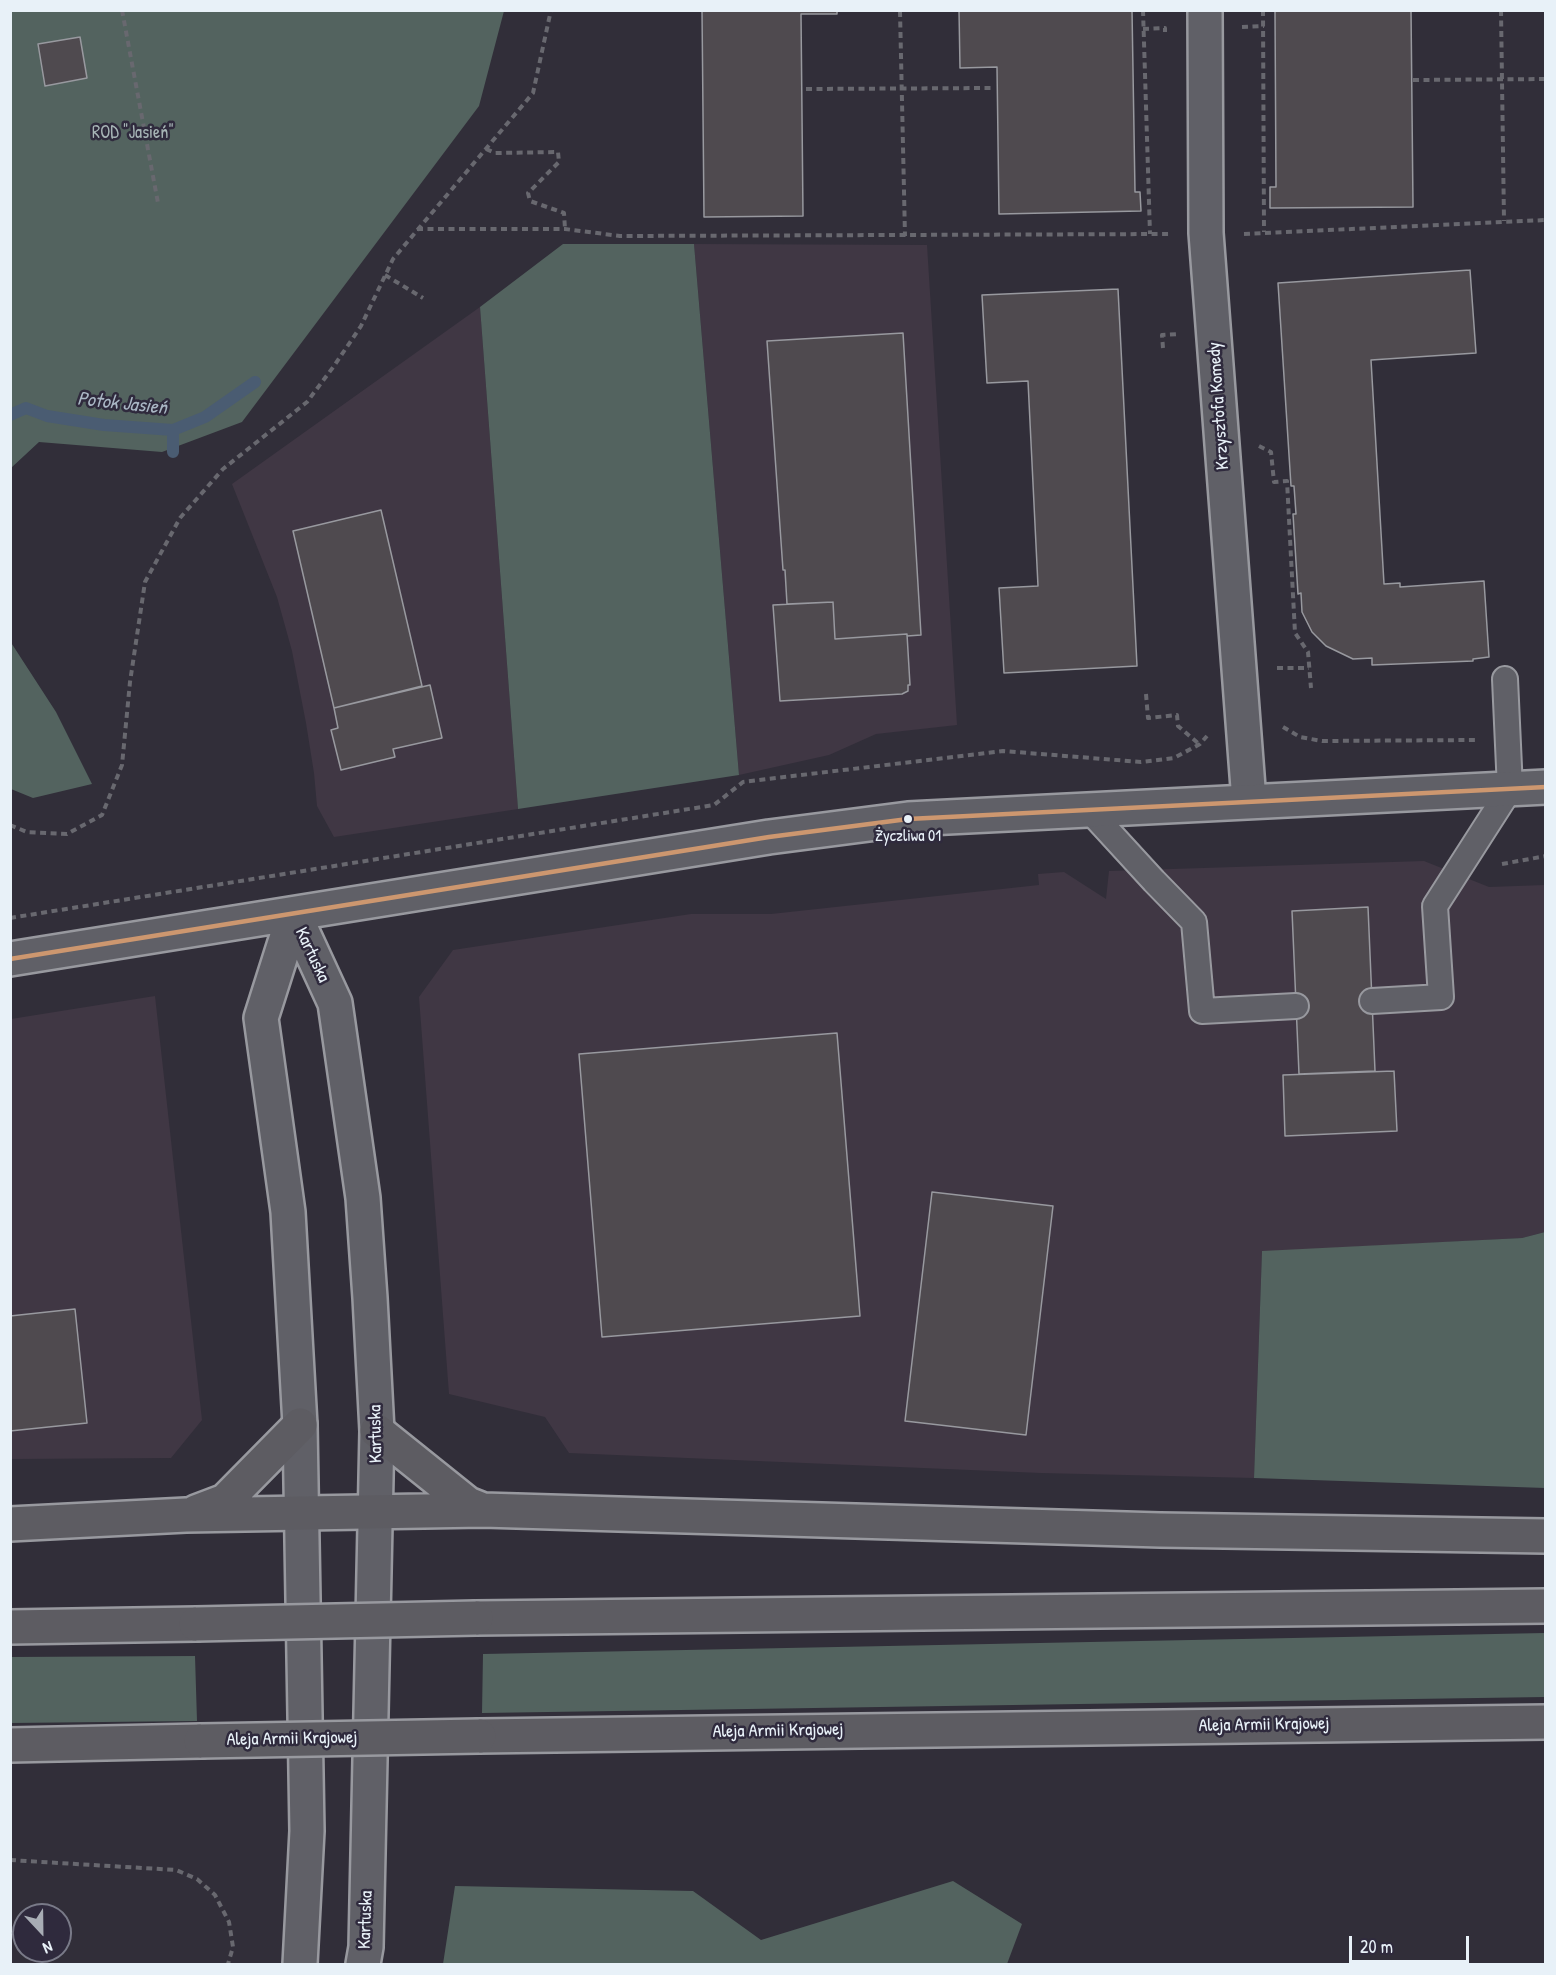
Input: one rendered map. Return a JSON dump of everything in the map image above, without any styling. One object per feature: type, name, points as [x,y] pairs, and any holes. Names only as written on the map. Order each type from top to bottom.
[{"type":"main road","points":[[186,1515],[225,1501],[300,1425]]},
{"type":"main road","points":[[377,1431],[468,1504],[483,1510]]},
{"type":"main road","points":[[10,1524],[186,1515],[483,1510],[1160,1530],[1545,1536]]},
{"type":"main road","points":[[10,1627],[477,1618],[1545,1606]]},
{"type":"main road","name":"Aleja Armii Krajowej","points":[[10,1745],[479,1736],[1545,1722]]},
{"type":"street","name":"Krzysztofa Komedy","points":[[1205,10],[1206,233],[1249,801]]},
{"type":"street","name":"Kartuska","points":[[10,959],[769,837],[919,818],[1545,787]]},
{"type":"street","name":"Kartuska","points":[[294,914],[261,1018],[288,1212],[300,1425],[308,1831],[300,1965]]},
{"type":"street","name":"Kartuska","points":[[294,914],[335,1003],[363,1198],[377,1431],[366,1947],[363,1965]]},
{"type":"lane","points":[[1372,1001],[1441,997],[1435,906],[1510,789],[1505,679]]},
{"type":"lane","points":[[1088,809],[1194,922],[1202,1011],[1296,1006]]},
{"type":"path","points":[[122,10],[158,203]]},
{"type":"path","points":[[10,825],[27,832],[67,834],[102,815],[122,765],[130,682],[145,582],[180,518],[223,469],[308,402],[361,326],[393,259],[533,93],[551,10]]},
{"type":"path","points":[[859,10],[911,10]]},
{"type":"path","points":[[1143,10],[1150,234]]},
{"type":"path","points":[[1263,10],[1264,232]]},
{"type":"path","points":[[1501,10],[1504,221]]},
{"type":"path","points":[[900,11],[905,236]]},
{"type":"path","points":[[1413,80],[1545,79]]},
{"type":"path","points":[[806,89],[991,88]]},
{"type":"path","points":[[486,149],[495,153],[558,152],[560,162],[528,193],[530,201],[564,213],[565,229]]},
{"type":"path","points":[[1243,234],[1545,220]]},
{"type":"path","points":[[417,229],[565,229],[620,236],[1170,234]]},
{"type":"path","points":[[385,276],[423,298]]},
{"type":"path","points":[[1163,348],[1162,334],[1179,334],[1179,328]]},
{"type":"path","points":[[1271,452],[1274,482],[1287,481],[1296,633],[1308,652],[1311,688]]},
{"type":"path","points":[[1280,669],[1309,668]]},
{"type":"path","points":[[1146,694],[1148,718],[1177,715],[1178,726],[1200,744]]},
{"type":"path","points":[[1279,723],[1300,737],[1322,741],[1508,740]]},
{"type":"path","points":[[10,918],[714,805],[743,782],[780,776],[1004,751],[1141,762],[1173,758],[1200,744],[1213,728]]},
{"type":"path","points":[[10,1860],[176,1870],[197,1879],[215,1895],[229,1922],[233,1947],[228,1965]]},
{"type":"shaded area","points":[[694,244],[927,245],[957,725],[876,734],[829,755],[739,775]]},
{"type":"shaded area","points":[[480,307],[518,809],[334,837],[317,806],[306,723],[292,651],[277,597],[232,484]]},
{"type":"shaded area","points":[[1424,861],[1489,887],[1545,885],[1545,1232],[1522,1238],[1262,1252],[1254,1478],[1041,1473],[569,1453],[545,1417],[449,1394],[419,997],[453,950],[691,914],[771,914],[1039,885],[1038,874],[1064,872],[1106,899],[1109,871]]},
{"type":"shaded area","points":[[155,996],[202,1420],[171,1458],[11,1459],[11,1019]]},
{"type":"green space","name":"ROD \"Jasień\"","points":[[10,11],[504,11],[479,106],[242,422],[162,452],[39,442],[11,468]]},
{"type":"green space","points":[[563,244],[694,244],[739,775],[518,809],[480,307]]},
{"type":"green space","points":[[10,641],[56,712],[92,784],[33,798],[11,789]]},
{"type":"green space","points":[[1545,1232],[1545,1488],[1254,1478],[1262,1251],[1522,1238]]},
{"type":"green space","points":[[1545,1633],[1545,1697],[482,1713],[483,1654]]},
{"type":"green space","points":[[195,1656],[197,1721],[11,1723],[11,1657]]},
{"type":"green space","points":[[953,1881],[1022,1924],[1007,1964],[443,1964],[455,1886],[693,1891],[761,1940]]},
{"type":"building","points":[[702,10],[837,10],[837,14],[801,14],[803,216],[704,217]]},
{"type":"building","points":[[959,10],[1132,10],[1135,192],[1140,192],[1141,211],[999,214],[997,67],[960,68]]},
{"type":"building","points":[[1275,10],[1411,10],[1413,207],[1270,208],[1270,187],[1276,187]]},
{"type":"building","points":[[80,37],[87,78],[45,86],[38,44]]},
{"type":"building","points":[[1470,270],[1476,353],[1371,360],[1384,584],[1400,583],[1400,587],[1484,581],[1489,657],[1473,659],[1473,661],[1372,665],[1372,658],[1353,659],[1326,646],[1312,632],[1302,612],[1301,593],[1298,594],[1293,514],[1296,514],[1294,486],[1291,486],[1278,283]]},
{"type":"building","points":[[1118,289],[1137,666],[1004,673],[999,588],[1038,586],[1028,381],[987,383],[982,295]]},
{"type":"building","points":[[903,333],[921,635],[835,639],[833,602],[787,604],[767,341]]},
{"type":"building","points":[[381,510],[422,686],[334,708],[293,531]]},
{"type":"building","points":[[833,602],[835,639],[907,634],[910,685],[908,685],[908,691],[902,694],[780,701],[773,605]]},
{"type":"building","points":[[430,685],[442,738],[393,749],[395,757],[341,770],[331,730],[338,728],[334,708]]},
{"type":"building","points":[[1368,907],[1375,1071],[1299,1074],[1292,911]]},
{"type":"building","points":[[837,1033],[860,1316],[602,1337],[579,1054]]},
{"type":"building","points":[[1394,1071],[1397,1131],[1285,1136],[1283,1075]]},
{"type":"building","points":[[932,1192],[1053,1206],[1026,1435],[905,1421]]},
{"type":"building","points":[[75,1309],[87,1423],[10,1431],[10,1316]]},
{"type":"waterway","name":"Potok Jasień","points":[[10,415],[26,408],[47,416],[104,425],[173,430],[205,417],[255,382]]},
{"type":"waterway","points":[[173,430],[173,452]]},
{"type":"transit line","points":[[10,959],[769,837],[908,819],[1546,787]]},
{"type":"place","name":"Życzliwa 01","points":[[908,819]]}]
